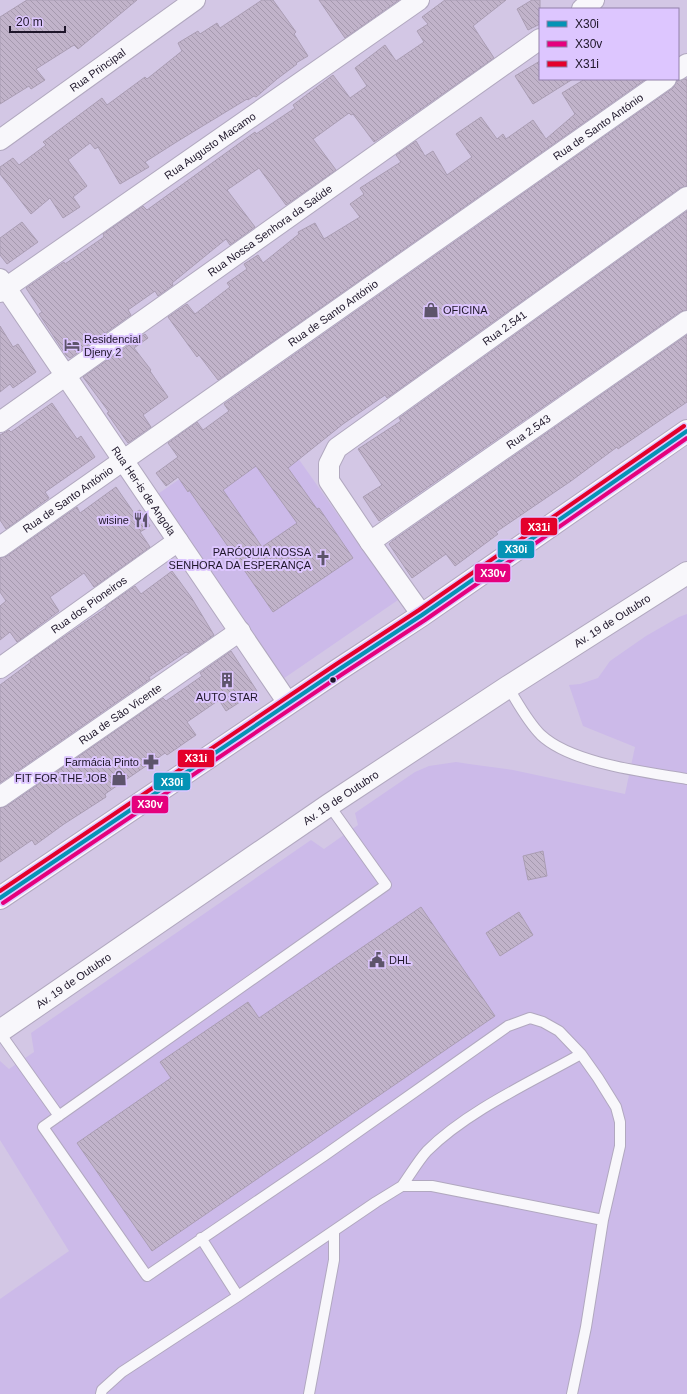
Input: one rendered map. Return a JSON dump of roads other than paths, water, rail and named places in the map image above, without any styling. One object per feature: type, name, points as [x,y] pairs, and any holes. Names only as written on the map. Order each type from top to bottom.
[{"type":"street","name":"Rua Principal","points":[[0,140],[195,0]]},
{"type":"street","name":"Rua Augusto Macamo","points":[[2,286],[419,0]]},
{"type":"street","points":[[583,8],[594,0]]},
{"type":"street","name":"Rua Nossa Senhora da Saúde","points":[[0,422],[539,41]]},
{"type":"street","name":"Rua de Santo António","points":[[0,547],[665,80]]},
{"type":"street","name":"Rua 2.541","points":[[370,542],[329,481],[329,464],[337,448],[687,197]]},
{"type":"street","name":"Rua Her-is de Angola","points":[[2,286],[66,376],[288,703]]},
{"type":"street","name":"Rua 2.543","points":[[370,542],[687,321]]},
{"type":"street","points":[[0,898],[288,703],[422,615],[687,431]]},
{"type":"street","name":"Rua dos Pioneiros","points":[[0,668],[178,542]]},
{"type":"street","points":[[370,542],[422,615]]},
{"type":"street","name":"Av. 19 de Outubro","points":[[0,1032],[329,805],[508,687],[687,573]]},
{"type":"street","name":"Rua de São Vicente","points":[[0,797],[240,632]]},
{"type":"lane","points":[[508,687],[534,727],[550,742],[559,747],[571,753],[595,761],[687,779]]},
{"type":"lane","points":[[329,805],[386,885],[43,1127],[147,1276],[325,1155],[508,1026],[530,1018],[543,1022],[559,1031],[580,1054],[616,1107],[620,1122],[620,1146],[603,1220],[586,1327],[572,1394]]},
{"type":"lane","points":[[0,1032],[59,1116]]},
{"type":"lane","points":[[101,1394],[102,1390],[122,1372],[402,1186],[427,1152],[455,1127],[496,1101],[580,1054]]},
{"type":"lane","points":[[402,1186],[432,1186],[603,1220]]},
{"type":"lane","points":[[309,1394],[334,1260],[334,1231]]},
{"type":"lane","points":[[201,1238],[238,1296]]},
{"type":"place","name":"OFICINA","points":[[431,310]]},
{"type":"place","name":"Residencial Djeny 2","points":[[72,345]]},
{"type":"place","name":"wisine","points":[[141,520]]},
{"type":"place","name":"PARÓQUIA NOSSA SENHORA DA ESPERANÇA","points":[[323,558]]},
{"type":"place","name":"AUTO STAR","points":[[227,680]]},
{"type":"place","name":"Farmácia Pinto","points":[[151,762]]},
{"type":"place","name":"FIT FOR THE JOB","points":[[119,778]]},
{"type":"place","name":"DHL","points":[[377,960]]}]
